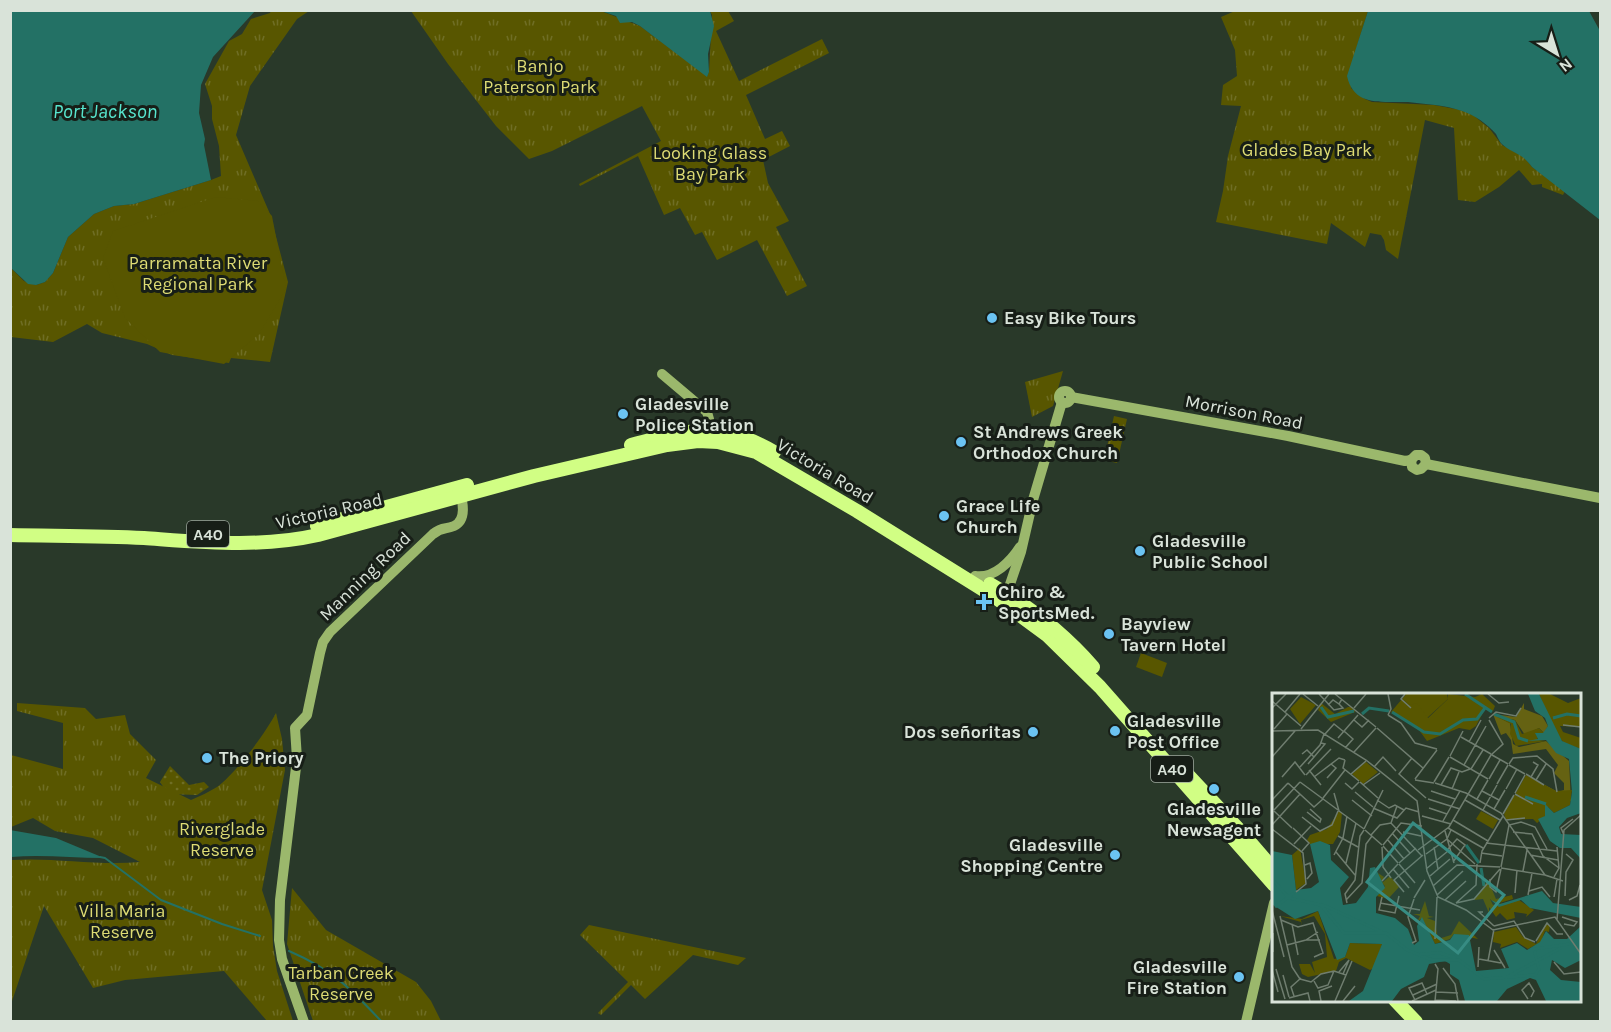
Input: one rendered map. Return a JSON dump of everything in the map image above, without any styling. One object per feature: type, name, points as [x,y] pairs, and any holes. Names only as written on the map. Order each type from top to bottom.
[{"type":"highway","name":"Victoria Road","points":[[708,436],[762,455],[1053,627],[1085,658],[1272,868]]},
{"type":"highway","name":"Victoria Road","points":[[10,528],[269,536],[300,531],[460,491],[708,436],[747,438],[766,447],[975,576],[1001,595],[1078,664],[1272,883]]},
{"type":"highway","name":"Victoria Road","points":[[10,535],[142,538],[211,543],[286,542],[318,536],[460,491]]},
{"type":"highway","points":[[1387,1002],[1406,1022]]},
{"type":"highway","points":[[1397,1002],[1416,1022]]},
{"type":"street","points":[[662,374],[706,412],[709,419],[708,436]]},
{"type":"street","name":"Morrison Road","points":[[1022,543],[1066,399],[1411,460],[1412,467],[1417,470],[1422,469],[1426,464],[1600,498]]},
{"type":"street","name":"Manning Road","points":[[304,1022],[282,959],[279,940],[281,892],[297,759],[295,728],[307,715],[323,642],[330,632],[433,534],[444,527],[458,524],[463,512],[460,491]]},
{"type":"street","points":[[975,576],[983,577],[992,574],[1015,555],[1022,543]]},
{"type":"street","points":[[1001,595],[1021,552],[1022,543]]},
{"type":"street","points":[[1246,1022],[1272,912]]},
{"type":"green space","name":"Parramatta River Regional Park","points":[[271,11],[309,11],[297,19],[250,86],[236,135],[270,214],[288,282],[270,362],[231,358],[229,363],[172,355],[147,344],[102,333],[87,324],[53,342],[11,337],[11,268],[24,281],[36,285],[45,282],[53,273],[68,237],[94,214],[114,206],[134,204],[221,176],[219,146],[212,119],[212,106],[205,84],[229,41],[242,34],[251,19]]},
{"type":"green space","points":[[411,11],[601,11],[640,26],[707,76],[712,15],[710,11],[728,11],[734,21],[716,31],[739,81],[822,39],[829,53],[746,95],[765,139],[782,131],[790,146],[763,160],[768,183],[789,221],[776,227],[807,286],[787,296],[757,240],[717,260],[702,232],[695,235],[680,208],[664,215],[638,156],[580,186],[579,184],[661,141],[642,106],[552,151],[529,159],[496,126]]},
{"type":"green space","name":"Glades Bay Park","points":[[1235,11],[1368,11],[1357,46],[1351,88],[1372,102],[1434,105],[1461,110],[1473,115],[1489,128],[1502,145],[1524,157],[1532,167],[1565,191],[1563,195],[1542,187],[1542,184],[1532,185],[1519,170],[1499,187],[1475,202],[1458,200],[1454,128],[1425,120],[1398,259],[1386,250],[1381,235],[1370,233],[1365,247],[1331,223],[1327,244],[1216,222],[1228,156],[1241,106],[1221,105],[1223,85],[1237,76],[1235,50],[1221,17]]},
{"type":"green space","points":[[216,197],[258,201],[272,216],[286,289],[259,334],[224,364],[160,352],[125,318],[103,258],[113,231]]},
{"type":"green space","points":[[1063,371],[1053,406],[1032,417],[1025,382]]},
{"type":"green space","points":[[1114,416],[1127,419],[1117,463],[1104,460]]},
{"type":"green space","points":[[1141,653],[1167,663],[1162,677],[1136,667]]},
{"type":"green space","points":[[17,703],[85,708],[96,719],[125,715],[130,734],[156,760],[146,778],[191,800],[217,787],[232,773],[257,742],[276,713],[282,739],[285,770],[262,890],[272,920],[277,971],[293,1021],[267,1021],[224,971],[125,980],[93,988],[44,906],[11,1004],[11,860],[140,862],[93,838],[55,831],[33,818],[11,827],[11,755],[63,769],[63,723],[17,711]]},
{"type":"green space","points":[[170,766],[189,785],[204,782],[209,787],[197,795],[168,794],[160,782]]},
{"type":"green space","name":"Tarban Creek Reserve","points":[[292,888],[326,930],[416,982],[431,1001],[441,1021],[313,1021],[287,944]]},
{"type":"green space","points":[[589,925],[746,958],[738,965],[693,955],[645,999],[631,985],[601,1015],[598,1013],[628,982],[580,935]]},
{"type":"water","name":"Port Jackson","points":[[11,10],[255,11],[213,57],[201,85],[199,113],[211,180],[134,204],[114,206],[94,214],[68,237],[53,273],[45,282],[36,285],[28,284],[11,268]]},
{"type":"water","points":[[601,11],[710,11],[714,26],[708,54],[707,77],[640,26],[632,22],[620,23],[616,16]]},
{"type":"water","points":[[1368,11],[1589,11],[1600,31],[1600,220],[1525,159],[1502,144],[1492,130],[1472,115],[1435,105],[1371,101],[1356,93],[1347,76]]},
{"type":"water","points":[[10,830],[56,838],[104,858],[11,857]]},
{"type":"waterway","points":[[100,857],[105,858],[161,900],[260,936]]},
{"type":"waterway","points":[[289,951],[318,965],[340,981],[382,1022]]},
{"type":"place","name":"Easy Bike Tours","points":[[992,318]]},
{"type":"place","name":"Gladesville Police Station","points":[[623,414]]},
{"type":"place","name":"St Andrews Greek Orthodox Church","points":[[961,442]]},
{"type":"place","name":"Grace Life Church","points":[[944,516]]},
{"type":"place","name":"Gladesville Public School","points":[[1140,551]]},
{"type":"place","name":"Chiro & SportsMed.","points":[[984,602]]},
{"type":"place","name":"Bayview Tavern Hotel","points":[[1109,634]]},
{"type":"place","name":"Gladesville Post Office","points":[[1115,731]]},
{"type":"place","name":"Dos señoritas","points":[[1033,732]]},
{"type":"place","name":"The Priory","points":[[207,758]]},
{"type":"place","name":"Gladesville Newsagent","points":[[1214,789]]},
{"type":"place","name":"Gladesville Shopping Centre","points":[[1115,855]]},
{"type":"place","name":"Gladesville Fire Station","points":[[1239,977]]},
{"type":"park label","name":"Banjo Paterson Park","points":[[540,76]]},
{"type":"park label","name":"Looking Glass Bay Park","points":[[710,163]]},
{"type":"park label","name":"Riverglade Reserve","points":[[222,839]]},
{"type":"park label","name":"Villa Maria Reserve","points":[[122,921]]}]
